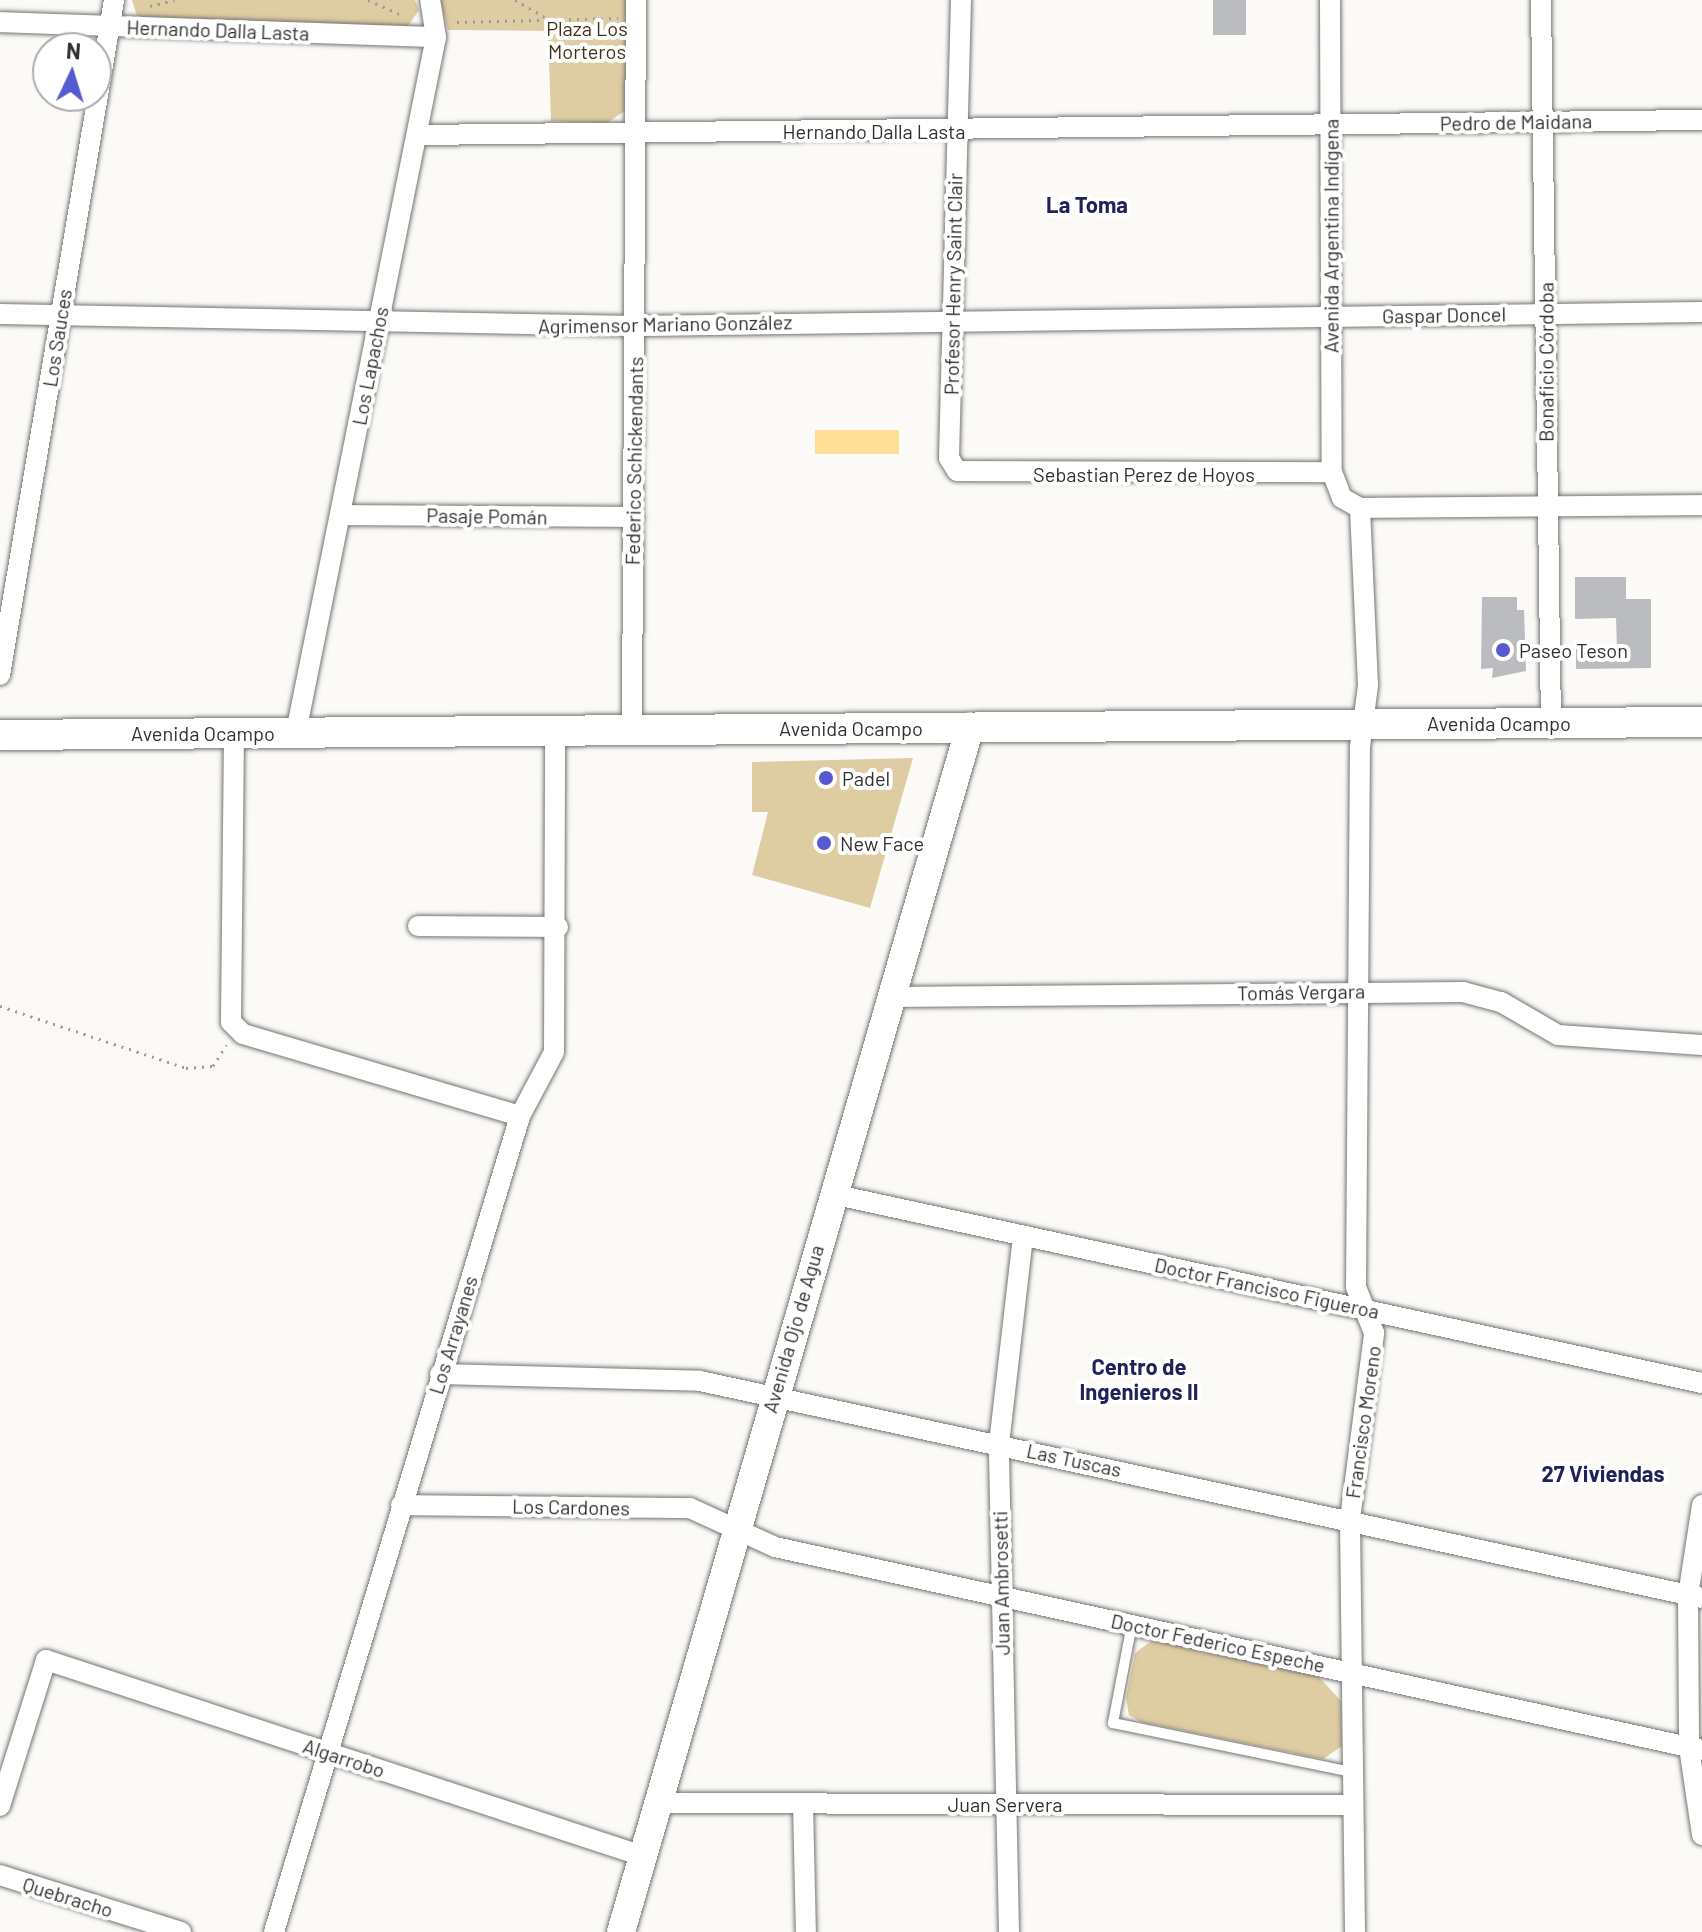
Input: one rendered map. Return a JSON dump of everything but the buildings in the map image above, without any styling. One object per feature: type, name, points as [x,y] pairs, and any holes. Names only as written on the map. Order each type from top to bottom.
[{"type":"main road","name":"Avenida Ocampo","points":[[0,735],[1702,722]]},
{"type":"main road","name":"Avenida Ojo de Agua","points":[[621,1932],[888,997],[970,727]]},
{"type":"street","name":"Los Sauces","points":[[0,675],[107,27],[114,0]]},
{"type":"street","name":"Los Lapachos","points":[[296,732],[436,37],[430,0]]},
{"type":"street","name":"Federico Schickendants","points":[[632,730],[636,0]]},
{"type":"street","name":"Profesor Henry Saint Clair","points":[[957,471],[949,458],[961,0]]},
{"type":"street","name":"Avenida Argentina Indígena","points":[[1330,0],[1332,472]]},
{"type":"street","name":"Bonaficio Córdoba","points":[[1541,0],[1551,723]]},
{"type":"street","name":"Hernando Dalla Lasta","points":[[0,22],[436,37]]},
{"type":"street","name":"Pedro de Maidana","points":[[1330,125],[1702,120]]},
{"type":"street","name":"Hernando Dalla Lasta","points":[[417,135],[1330,125]]},
{"type":"street","name":"Gaspar Doncel","points":[[1330,316],[1702,312]]},
{"type":"street","name":"Agrimensor Mariano González","points":[[0,314],[635,326],[1330,316]]},
{"type":"street","name":"Sebastian Perez de Hoyos","points":[[957,471],[1332,472]]},
{"type":"street","points":[[1332,472],[1342,498],[1360,508],[1702,505]]},
{"type":"street","points":[[1360,508],[1368,685],[1362,724]]},
{"type":"street","name":"Pasaje Pomán","points":[[340,515],[634,517]]},
{"type":"street","name":"Francisco Moreno","points":[[1355,1932],[1349,1672],[1350,1519],[1374,1333],[1356,1287],[1362,724]]},
{"type":"street","name":"Los Arrayanes","points":[[282,1929],[328,1752],[440,1374],[520,1116],[559,1028],[555,731]]},
{"type":"street","points":[[234,733],[231,1022],[243,1034],[520,1116]]},
{"type":"street","points":[[418,926],[558,927]]},
{"type":"street","name":"Tomás Vergara","points":[[888,997],[1357,991],[1482,995],[1558,1035],[1702,1045]]},
{"type":"street","name":"Doctor Francisco Figueroa","points":[[832,1194],[1702,1383]]},
{"type":"street","name":"Juan Ambrosetti","points":[[1009,1932],[999,1444],[1023,1235]]},
{"type":"street","name":"Las Tuscas","points":[[440,1374],[644,1374],[774,1395],[1695,1596]]},
{"type":"street","name":"Los Cardones","points":[[401,1505],[690,1508],[735,1532]]},
{"type":"street","points":[[1702,1505],[1695,1596],[1696,1748],[1702,1835]]},
{"type":"street","name":"Doctor Federico Espeche","points":[[735,1532],[1001,1595],[1696,1748]]},
{"type":"street","name":"Algarrobo","points":[[0,1806],[46,1660],[643,1856]]},
{"type":"street","name":"Juan Servera","points":[[658,1803],[1352,1805]]},
{"type":"street","points":[[803,1804],[806,1932]]},
{"type":"street","name":"Quebracho","points":[[0,1875],[181,1932]]},
{"type":"lane","points":[[1132,1624],[1113,1723],[1351,1772]]},
{"type":"path","points":[[515,0],[551,21]]},
{"type":"path","points":[[457,22],[621,18]]},
{"type":"path","points":[[0,1006],[186,1068],[213,1066],[231,1022]]},
{"type":"green space","points":[[132,0],[415,0],[419,10],[408,26],[150,18],[137,16]]},
{"type":"green space","name":"Plaza Los Morteros","points":[[440,0],[628,0],[626,110],[607,123],[551,121],[548,31],[448,30]]},
{"type":"green space","name":"New Face","points":[[913,758],[870,908],[752,875],[768,812],[752,812],[752,762]]},
{"type":"green space","points":[[1154,1639],[1317,1675],[1341,1701],[1342,1746],[1323,1759],[1141,1722],[1129,1715],[1126,1698],[1135,1653]]},
{"type":"shaded area","points":[[815,430],[899,430],[899,454],[815,454]]},
{"type":"place","name":"Paseo Teson","points":[[1503,650]]},
{"type":"place","name":"Padel","points":[[826,778]]},
{"type":"place","name":"New Face","points":[[824,843]]},
{"type":"district","name":"La Toma","points":[[1087,205]]},
{"type":"district","name":"Centro de Ingenieros II","points":[[1139,1378]]},
{"type":"district","name":"27 Viviendas","points":[[1603,1474]]}]
